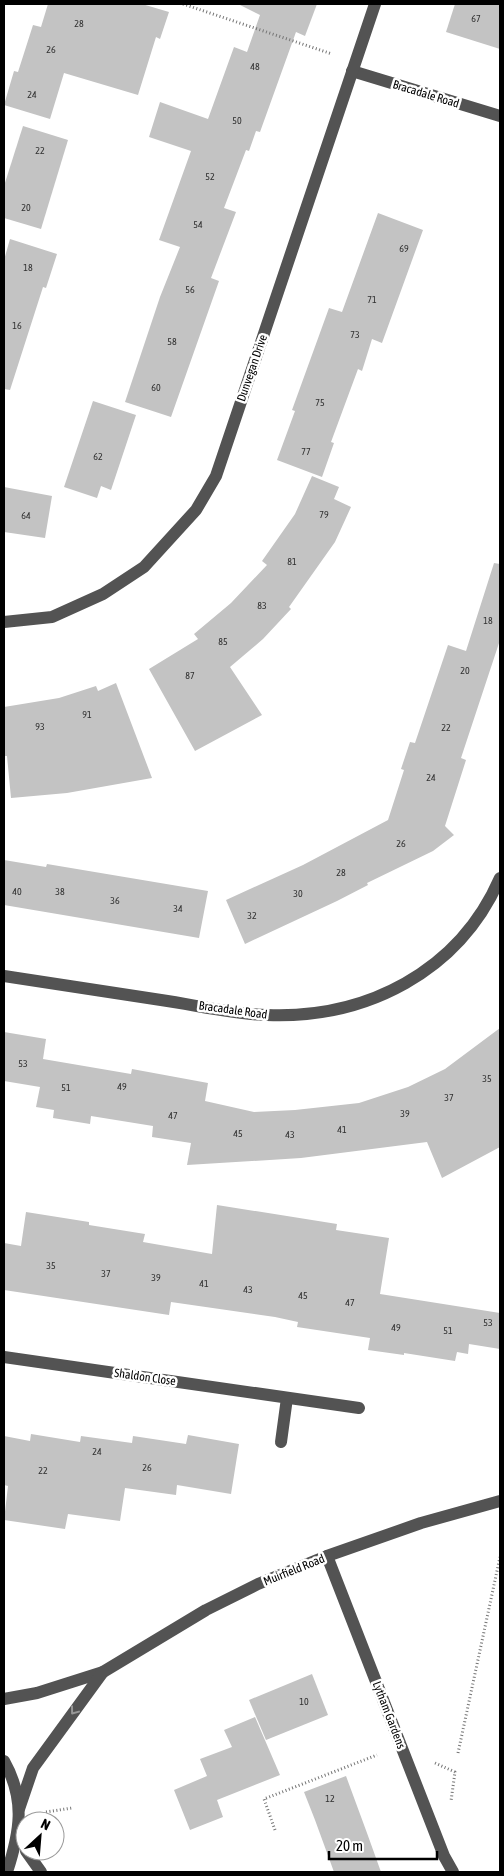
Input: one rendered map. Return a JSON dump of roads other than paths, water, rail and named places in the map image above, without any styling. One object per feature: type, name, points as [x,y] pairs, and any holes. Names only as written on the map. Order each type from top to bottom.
[{"type":"street","name":"Dunvegan Drive","points":[[4,622],[52,617],[103,594],[144,567],[196,510],[216,476],[375,4]]},
{"type":"street","name":"Bracadale Road","points":[[352,71],[500,116]]},
{"type":"street","name":"Bracadale Road","points":[[4,976],[265,1016],[311,1015],[350,1006],[391,992],[425,972],[452,949],[477,919],[500,878]]},
{"type":"street","name":"Shaldon Close","points":[[4,1357],[359,1408]]},
{"type":"street","points":[[281,1442],[287,1398]]},
{"type":"street","name":"Muirfield Road","points":[[4,1699],[37,1693],[103,1672],[206,1610],[258,1584],[327,1556],[421,1524],[500,1501]]},
{"type":"street","name":"Lytham Gardens","points":[[327,1556],[400,1746],[444,1856],[453,1872]]},
{"type":"street","name":"Muirfield Road","points":[[19,1809],[33,1768],[103,1672]]},
{"type":"street","points":[[4,1761],[10,1773],[19,1809]]},
{"type":"street","points":[[7,1872],[15,1859]]},
{"type":"street","points":[[33,1861],[41,1872]]}]
